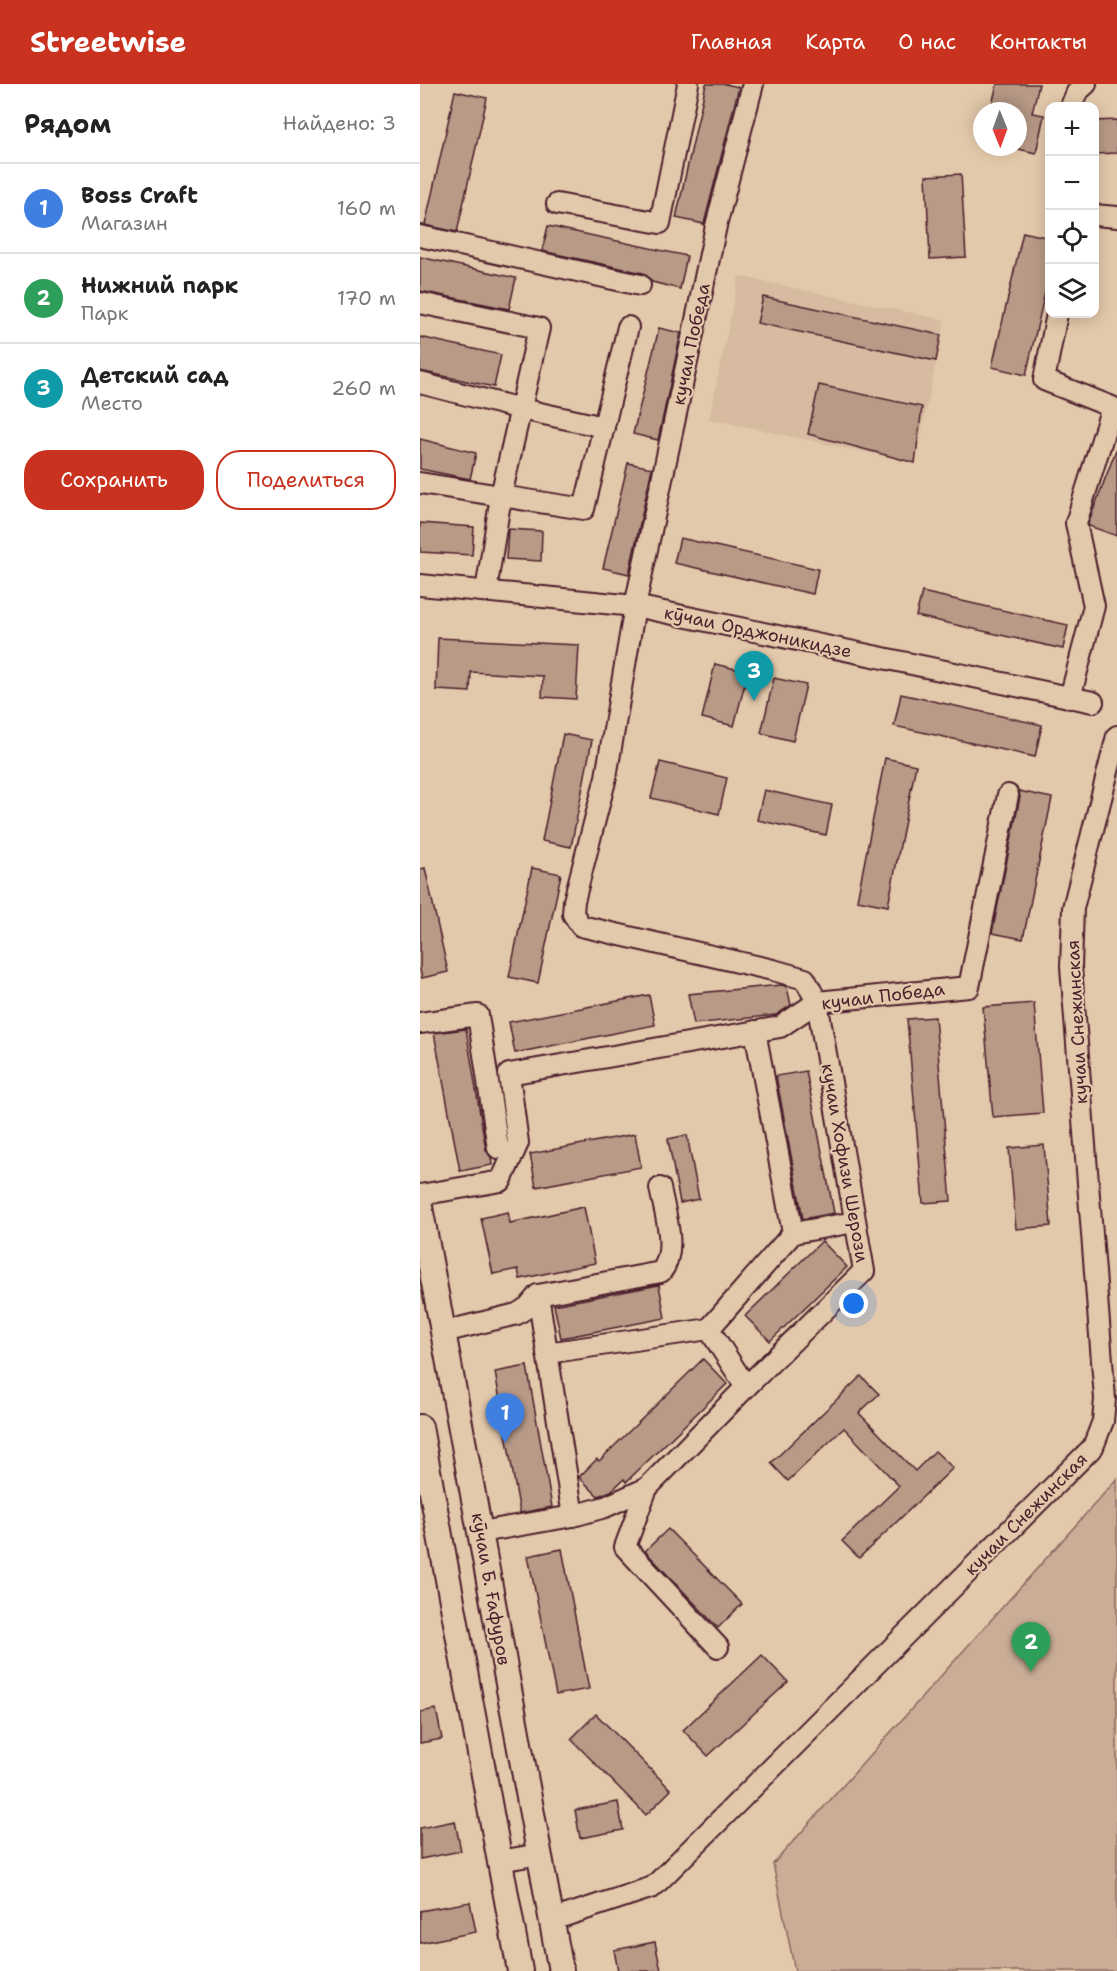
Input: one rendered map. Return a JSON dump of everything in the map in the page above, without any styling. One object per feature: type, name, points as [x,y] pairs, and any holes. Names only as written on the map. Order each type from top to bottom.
[{"type":"main road","name":"кӯчаи Б. Ғафуров","points":[[420,1207],[561,1971]]},
{"type":"main road","points":[[420,1427],[425,1479],[520,1971]]},
{"type":"street","points":[[557,204],[660,224],[688,84]]},
{"type":"street","name":"кучаи Победа","points":[[753,84],[716,226],[635,606],[606,777],[574,901],[573,914],[580,926],[805,979],[817,1002]]},
{"type":"street","points":[[1073,102],[1077,92],[1086,84]]},
{"type":"street","points":[[1099,215],[1117,217]]},
{"type":"street","points":[[420,236],[640,285]]},
{"type":"street","points":[[420,303],[539,328],[501,496],[486,591]]},
{"type":"street","points":[[1056,318],[1044,381],[1112,407],[1076,523],[1094,606],[1070,698]]},
{"type":"street","points":[[420,483],[584,509],[628,327]]},
{"type":"street","points":[[420,383],[603,427]]},
{"type":"street","name":"кӯчаи Орджоникидзе","points":[[420,585],[635,606],[1093,702]]},
{"type":"street","name":"кучаи Снежинская","points":[[552,1920],[653,1887],[1093,1447],[1103,1420],[1105,1399],[1071,967],[1072,908],[1117,736]]},
{"type":"street","name":"кучаи Победа","points":[[420,1195],[501,1181],[518,1143],[508,1074],[780,1027],[817,1002],[969,987],[1008,795]]},
{"type":"street","name":"кучаи Хофизи Шерози","points":[[647,1488],[864,1271],[817,1002]]},
{"type":"street","points":[[420,1023],[478,1015],[498,1148]]},
{"type":"street","points":[[754,1031],[793,1233]]},
{"type":"street","points":[[444,1332],[517,1314],[528,1307],[538,1295],[661,1272],[667,1264],[670,1244],[660,1188]]},
{"type":"street","points":[[547,1353],[709,1329],[793,1233],[855,1222]]},
{"type":"street","points":[[538,1295],[573,1516]]},
{"type":"street","points":[[709,1329],[746,1387]]},
{"type":"street","points":[[481,1532],[573,1516],[605,1507],[647,1488]]},
{"type":"street","points":[[647,1488],[625,1547],[718,1647]]},
{"type":"street","points":[[500,1861],[540,1854]]},
{"type":"shaded area","points":[[739,276],[945,320],[915,463],[709,419]]},
{"type":"shaded area","points":[[1117,1479],[1117,1971],[795,1971],[773,1864]]},
{"type":"building","points":[[706,84],[739,87],[704,224],[676,218]]},
{"type":"building","points":[[997,84],[1039,84],[1032,113],[1044,115],[1036,153],[1027,151],[1027,102],[993,102]]},
{"type":"building","points":[[455,91],[487,98],[457,232],[425,225]]},
{"type":"building","points":[[1117,120],[1117,153],[1099,154],[1099,121]]},
{"type":"building","points":[[961,174],[966,257],[930,259],[926,176]]},
{"type":"building","points":[[548,226],[687,256],[680,289],[652,282],[643,273],[542,251]]},
{"type":"building","points":[[1023,232],[1045,237],[1045,293],[1026,375],[992,367]]},
{"type":"building","points":[[420,257],[516,278],[509,309],[420,291]]},
{"type":"building","points":[[763,297],[941,335],[936,361],[757,323]]},
{"type":"building","points":[[659,328],[681,333],[658,440],[633,434]]},
{"type":"building","points":[[420,337],[501,355],[494,387],[420,371]]},
{"type":"building","points":[[819,385],[922,407],[915,463],[808,434]]},
{"type":"building","points":[[420,439],[476,453],[470,479],[420,469]]},
{"type":"building","points":[[1117,450],[1117,536],[1088,524]]},
{"type":"building","points":[[628,463],[652,468],[629,574],[603,568]]},
{"type":"building","points":[[420,523],[474,527],[472,555],[420,552]]},
{"type":"building","points":[[508,529],[542,531],[541,561],[506,559]]},
{"type":"building","points":[[680,538],[818,569],[813,594],[674,563]]},
{"type":"building","points":[[922,592],[1068,625],[1063,649],[916,616]]},
{"type":"building","points":[[438,638],[579,645],[576,699],[542,697],[543,676],[471,672],[470,692],[436,690]]},
{"type":"building","points":[[715,664],[748,672],[734,726],[702,718]]},
{"type":"building","points":[[774,678],[806,685],[793,741],[761,733]]},
{"type":"building","points":[[901,694],[1042,725],[1035,757],[894,726]]},
{"type":"building","points":[[563,734],[592,740],[571,847],[542,841]]},
{"type":"building","points":[[885,758],[916,765],[888,906],[857,900]]},
{"type":"building","points":[[660,762],[727,778],[719,814],[651,798]]},
{"type":"building","points":[[764,790],[832,805],[826,835],[757,820]]},
{"type":"building","points":[[1019,791],[1052,798],[1023,939],[992,933],[1020,797]]},
{"type":"building","points":[[425,868],[448,972],[422,978],[420,970],[420,869]]},
{"type":"building","points":[[532,868],[561,874],[538,983],[509,977]]},
{"type":"building","points":[[782,985],[787,987],[791,1005],[776,1015],[694,1024],[688,994]]},
{"type":"building","points":[[649,995],[655,1025],[515,1053],[509,1022]]},
{"type":"building","points":[[1034,1003],[1043,1113],[993,1117],[983,1007]]},
{"type":"building","points":[[935,1017],[951,1201],[923,1203],[907,1019]]},
{"type":"building","points":[[466,1029],[486,1150],[491,1157],[492,1165],[460,1171],[434,1033]]},
{"type":"building","points":[[806,1071],[834,1213],[803,1219],[776,1076]]},
{"type":"building","points":[[635,1134],[641,1167],[536,1187],[530,1154]]},
{"type":"building","points":[[687,1135],[699,1199],[680,1203],[668,1139]]},
{"type":"building","points":[[1044,1145],[1051,1226],[1016,1229],[1009,1148]]},
{"type":"building","points":[[584,1207],[595,1263],[520,1279],[518,1269],[493,1274],[481,1218],[508,1212],[510,1223]]},
{"type":"building","points":[[822,1241],[847,1267],[770,1341],[745,1316]]},
{"type":"building","points":[[659,1285],[665,1318],[561,1338],[554,1305]]},
{"type":"building","points":[[703,1359],[727,1384],[626,1482],[624,1479],[611,1491],[598,1496],[579,1477],[597,1459],[599,1461]]},
{"type":"building","points":[[527,1366],[552,1507],[520,1513],[495,1372]]},
{"type":"building","points":[[861,1376],[879,1394],[859,1413],[915,1471],[935,1451],[953,1468],[859,1558],[842,1541],[899,1486],[844,1428],[788,1481],[771,1463]]},
{"type":"building","points":[[668,1529],[742,1604],[718,1628],[645,1551]]},
{"type":"building","points":[[562,1549],[589,1689],[556,1695],[528,1556]]},
{"type":"building","points":[[762,1655],[788,1682],[708,1756],[683,1730]]},
{"type":"building","points":[[436,1709],[442,1739],[420,1743],[420,1712]]},
{"type":"building","points":[[596,1714],[671,1790],[646,1815],[571,1739]]},
{"type":"building","points":[[618,1802],[623,1830],[580,1838],[575,1810]]},
{"type":"building","points":[[455,1821],[461,1851],[420,1859],[420,1828]]},
{"type":"building","points":[[470,1902],[476,1932],[420,1943],[420,1911]]},
{"type":"building","points":[[655,1942],[661,1971],[618,1971],[614,1950]]},
{"type":"place","name":"Детский сад","points":[[754,701]]},
{"type":"place","name":"Boss Craft","points":[[505,1443]]},
{"type":"place","name":"Нижний парк","points":[[1031,1672]]}]
